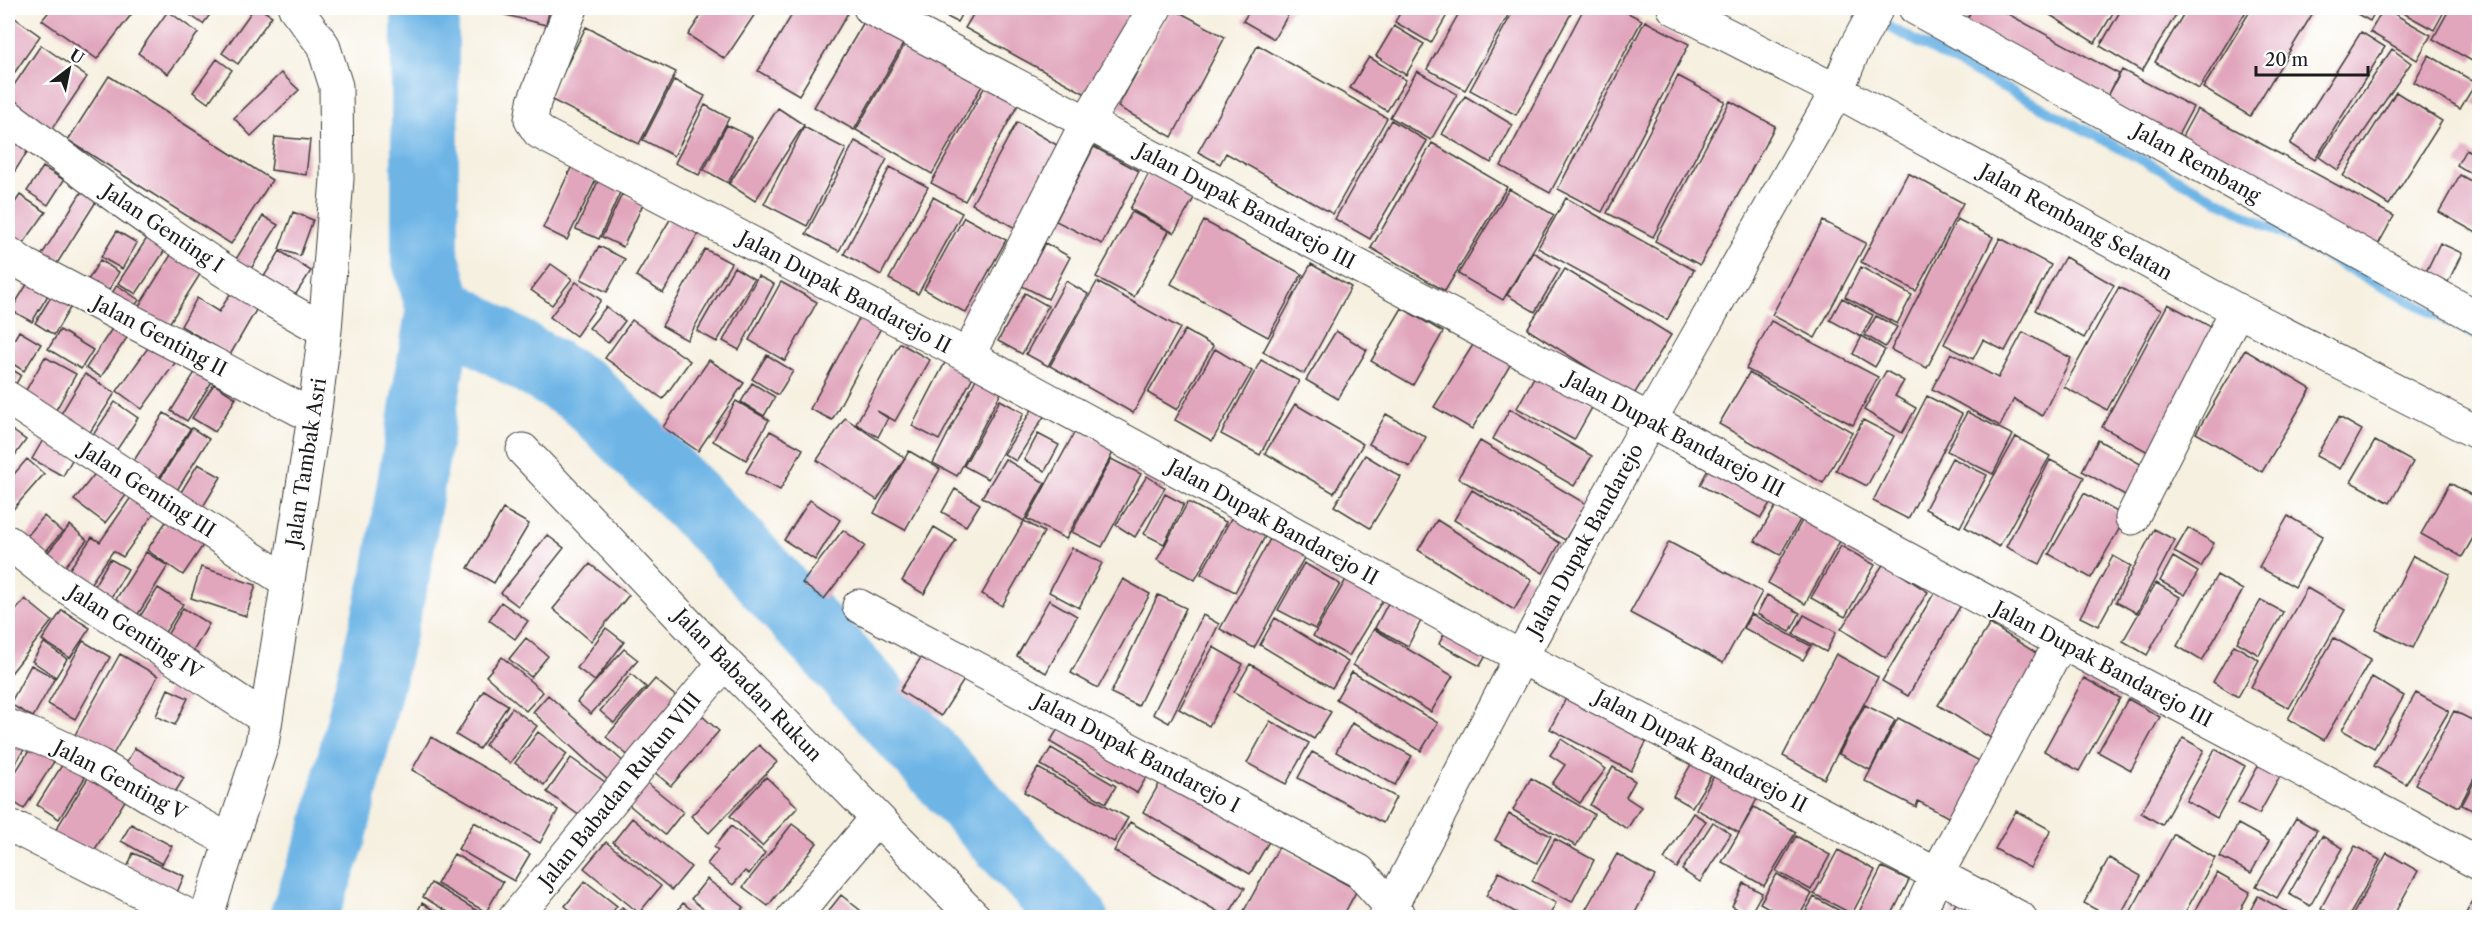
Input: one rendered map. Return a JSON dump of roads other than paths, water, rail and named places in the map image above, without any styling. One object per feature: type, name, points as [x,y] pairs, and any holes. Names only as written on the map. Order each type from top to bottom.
[{"type":"street","name":"Jalan Tambak Asri","points":[[206,918],[262,744],[326,330],[337,179],[336,86],[323,45],[295,8]]},
{"type":"street","name":"Jalan Dupak Bandarejo II","points":[[571,8],[534,102],[531,120],[539,132],[968,356],[1521,657],[2020,918]]},
{"type":"street","name":"Jalan Dupak Bandarejo III","points":[[870,8],[1650,420],[2061,642],[2480,864]]},
{"type":"street","points":[[968,356],[1087,122],[1155,8]]},
{"type":"street","name":"Jalan Rembang Selatan","points":[[1674,8],[1837,91],[2237,310],[2480,434]]},
{"type":"street","name":"Jalan Dupak Bandarejo","points":[[1392,914],[1521,657],[1650,420],[1837,91],[1852,54],[1877,8]]},
{"type":"street","name":"Jalan Rembang","points":[[1915,8],[2480,319]]},
{"type":"street","name":"Jalan Genting I","points":[[8,116],[124,204],[292,312],[326,330]]},
{"type":"street","name":"Jalan Genting II","points":[[8,253],[25,265],[314,417]]},
{"type":"street","points":[[2132,518],[2237,310]]},
{"type":"street","name":"Jalan Genting III","points":[[8,398],[288,582]]},
{"type":"street","name":"Jalan Babadan Rukun","points":[[523,450],[725,662],[975,918]]},
{"type":"street","name":"Jalan Genting IV","points":[[8,542],[56,580],[266,719]]},
{"type":"street","name":"Jalan Dupak Bandarejo I","points":[[860,606],[1359,872],[1392,914]]},
{"type":"street","points":[[1917,918],[1937,874],[2061,642]]},
{"type":"street","name":"Jalan Babadan Rukun VIII","points":[[515,918],[725,662]]},
{"type":"street","name":"Jalan Genting V","points":[[8,726],[53,743],[99,765],[230,841]]},
{"type":"street","points":[[793,918],[877,818]]},
{"type":"street","points":[[8,827],[20,830],[193,918]]},
{"type":"waterway","points":[[303,918],[333,835],[396,575],[440,308],[425,257],[425,8]]},
{"type":"waterway","points":[[1853,8],[2480,338]]},
{"type":"waterway","points":[[440,308],[584,392],[730,539],[1074,918]]}]
